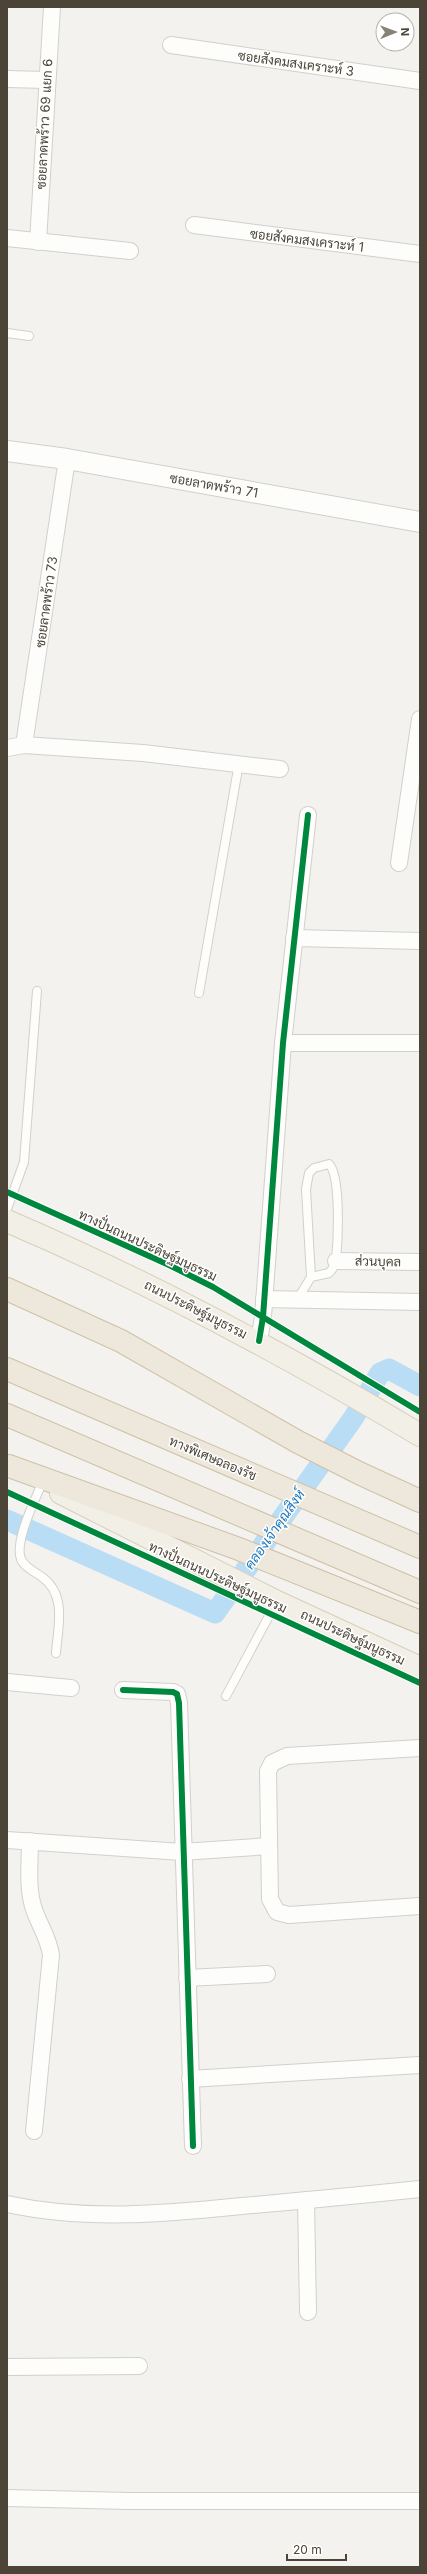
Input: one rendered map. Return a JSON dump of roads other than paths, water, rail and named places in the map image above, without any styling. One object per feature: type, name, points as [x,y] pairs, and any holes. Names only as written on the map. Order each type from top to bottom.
[{"type":"highway","points":[[13,1292],[121,1341],[298,1442],[361,1474],[420,1501]]},
{"type":"highway","name":"ทางพิเศษฉลองรัช","points":[[7,1369],[420,1547]]},
{"type":"highway","points":[[7,1415],[420,1592]]},
{"type":"highway","points":[[8,1465],[239,1549],[420,1622]]},
{"type":"main road","name":"ถนนประดิษฐ์มนูธรรม","points":[[7,1221],[147,1284],[259,1341],[420,1435]]},
{"type":"main road","name":"ถนนประดิษฐ์มนูธรรม","points":[[8,1465],[250,1588],[272,1610],[420,1668]]},
{"type":"street","name":"ซอยลาดพร้าว 69 แยก 6","points":[[38,242],[46,80],[52,7]]},
{"type":"street","name":"ซอยสังคมสงเคราะห์ 3","points":[[171,45],[420,81]]},
{"type":"street","points":[[7,79],[46,80]]},
{"type":"street","name":"ซอยสังคมสงเคราะห์ 1","points":[[194,225],[420,254]]},
{"type":"street","points":[[7,238],[130,251]]},
{"type":"street","name":"ซอยลาดพร้าว 71","points":[[7,451],[67,459],[420,522]]},
{"type":"street","name":"ซอยลาดพร้าว 73","points":[[24,745],[67,459]]},
{"type":"street","points":[[399,863],[420,719]]},
{"type":"street","points":[[7,748],[24,745],[143,753],[239,763],[280,770]]},
{"type":"street","points":[[259,1341],[264,1299],[283,1042],[308,814]]},
{"type":"street","points":[[294,938],[420,941]]},
{"type":"street","points":[[283,1042],[420,1043]]},
{"type":"street","name":"ส่วนบุคล","points":[[336,1260],[420,1262]]},
{"type":"street","points":[[264,1299],[420,1302]]},
{"type":"street","points":[[7,1682],[71,1688]]},
{"type":"street","points":[[123,1690],[172,1692],[177,1694],[179,1703],[182,1852],[193,2146]]},
{"type":"street","points":[[420,1748],[287,1756],[272,1763],[268,1771],[270,1898],[277,1912],[289,1914],[420,1906]]},
{"type":"street","points":[[7,1840],[182,1852],[269,1846]]},
{"type":"street","points":[[30,1842],[30,1895],[33,1908],[49,1938],[51,1955],[34,2130]]},
{"type":"street","points":[[187,1978],[267,1974]]},
{"type":"street","points":[[190,2079],[420,2064]]},
{"type":"street","points":[[7,2204],[75,2214],[111,2215],[306,2200],[420,2189]]},
{"type":"street","points":[[306,2200],[308,2312]]},
{"type":"street","points":[[7,2367],[139,2366]]},
{"type":"street","points":[[7,2498],[128,2501],[420,2501]]},
{"type":"lane","points":[[7,333],[28,336]]},
{"type":"lane","points":[[199,993],[239,763]]},
{"type":"lane","points":[[7,1209],[24,1162],[37,991]]},
{"type":"lane","points":[[297,1300],[311,1277],[306,1189],[309,1172],[321,1165],[329,1164],[334,1169],[336,1183],[336,1260],[329,1273],[311,1277]]},
{"type":"lane","points":[[42,1483],[28,1517],[20,1543],[21,1559],[25,1565],[54,1587],[60,1610],[56,1653]]},
{"type":"lane","points":[[226,1696],[244,1666],[272,1610]]},
{"type":"waterway","name":"คลองเจ้าคุณสิงห์","points":[[7,1520],[215,1613],[354,1417],[380,1373],[389,1369],[420,1386]]}]
